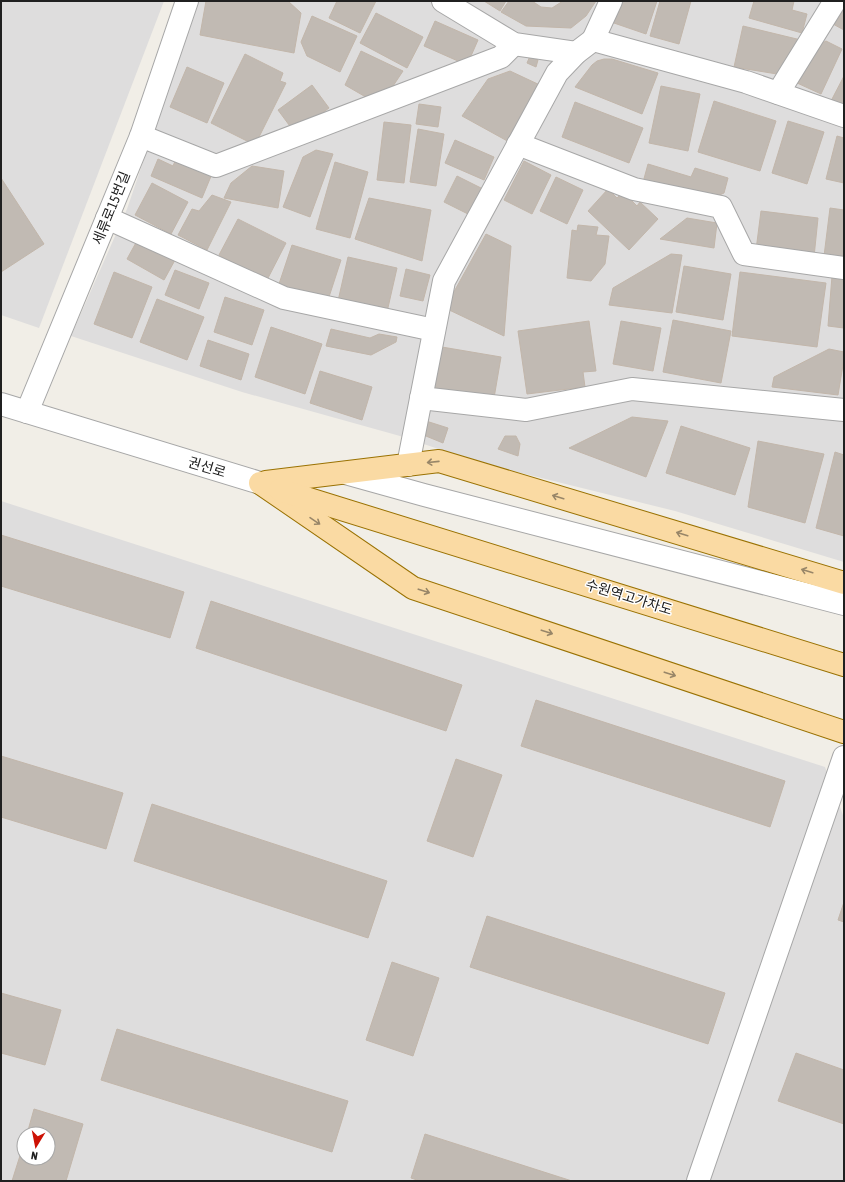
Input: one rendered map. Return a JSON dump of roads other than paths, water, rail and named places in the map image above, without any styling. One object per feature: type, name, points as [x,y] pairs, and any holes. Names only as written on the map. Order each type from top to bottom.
[{"type":"main road","points":[[260,483],[439,461],[844,583]]},
{"type":"main road","points":[[260,483],[413,588],[844,732]]},
{"type":"main road","name":"권선로","points":[[260,483],[413,530]]},
{"type":"main road","name":"수원역고가차도","points":[[413,530],[844,665]]},
{"type":"street","name":"세류로15번길","points":[[27,412],[141,136],[187,1]]},
{"type":"street","points":[[443,1],[514,44],[576,53]]},
{"type":"street","points":[[408,465],[444,281],[557,73],[576,53],[593,40],[611,1]]},
{"type":"street","points":[[778,93],[835,1]]},
{"type":"street","points":[[593,40],[746,82],[844,116]]},
{"type":"street","points":[[141,136],[216,166],[501,57],[514,44]]},
{"type":"street","points":[[518,144],[634,189],[721,207],[744,254],[844,268]]},
{"type":"street","points":[[107,218],[284,298],[434,330]]},
{"type":"street","points":[[421,398],[526,410],[632,388],[844,410]]},
{"type":"street","name":"권선로","points":[[1,404],[260,483]]},
{"type":"street","points":[[345,473],[424,496],[844,604]]},
{"type":"street","points":[[698,1181],[844,757]]}]
